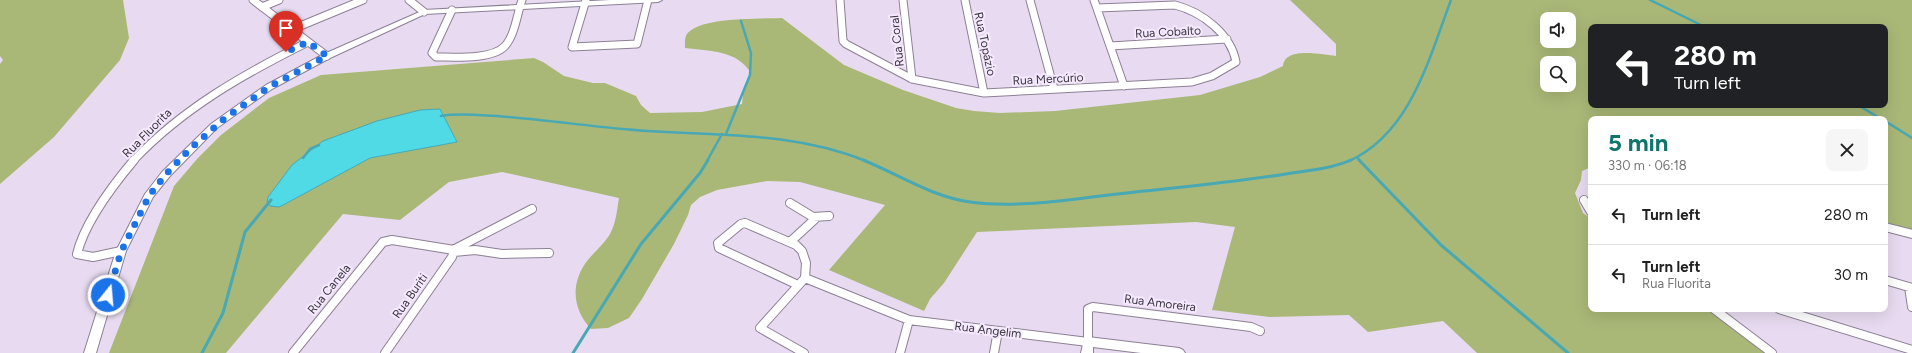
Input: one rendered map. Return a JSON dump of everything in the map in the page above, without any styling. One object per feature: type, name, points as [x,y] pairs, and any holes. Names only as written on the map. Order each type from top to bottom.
[{"type":"street","points":[[253,0],[327,56]]},
{"type":"street","points":[[262,7],[279,0]]},
{"type":"street","points":[[293,29],[363,0]]},
{"type":"street","points":[[409,0],[424,12]]},
{"type":"street","points":[[586,2],[571,45],[576,47],[630,45],[639,42],[648,0]]},
{"type":"street","points":[[90,353],[121,252],[149,196],[166,174],[214,126],[269,87],[327,56],[424,12],[521,3],[658,0]]},
{"type":"street","name":"Rua Mercúrio","points":[[840,0],[843,41],[867,56],[912,79],[984,93],[1192,82],[1212,76],[1236,62],[1227,39]]},
{"type":"street","name":"Rua Coral","points":[[903,0],[912,79]]},
{"type":"street","name":"Rua Topázio","points":[[965,0],[984,93]]},
{"type":"street","points":[[1030,0],[1054,89]]},
{"type":"street","points":[[1094,0],[1124,86]]},
{"type":"street","points":[[452,10],[432,53],[436,57],[483,55],[496,52],[504,47],[521,3]]},
{"type":"street","points":[[1097,8],[1144,3],[1180,5],[1221,32],[1227,39]]},
{"type":"street","name":"Rua Cobalto","points":[[1110,46],[1227,39]]},
{"type":"street","name":"Rua Fluorita","points":[[121,252],[82,257],[77,254],[98,209],[118,180],[137,158],[185,113],[209,95],[258,66],[308,42]]},
{"type":"street","points":[[790,203],[815,219]]},
{"type":"street","points":[[454,251],[532,209]]},
{"type":"street","points":[[790,242],[815,219],[829,216]]},
{"type":"street","points":[[798,285],[719,248],[718,244],[741,224],[745,223],[790,242],[800,248],[808,270],[805,278],[760,326],[760,329],[804,353]]},
{"type":"street","points":[[1888,228],[1912,234]]},
{"type":"street","name":"Rua Canela","points":[[294,353],[384,241],[392,240],[454,251]]},
{"type":"street","points":[[454,251],[475,250],[502,254],[550,253]]},
{"type":"street","name":"Rua Buriti","points":[[385,353],[454,251]]},
{"type":"street","name":"Rua Angelim","points":[[805,278],[909,320],[998,331],[1087,348],[1179,353]]},
{"type":"street","points":[[1888,281],[1910,287],[1912,307]]},
{"type":"street","name":"Rua Amoreira","points":[[1087,348],[1088,309],[1093,307],[1251,327],[1260,331]]},
{"type":"street","points":[[1718,312],[1772,353]]},
{"type":"street","points":[[1789,312],[1912,350]]},
{"type":"street","points":[[900,353],[909,320]]},
{"type":"street","points":[[994,353],[998,331]]},
{"type":"green space","points":[[0,0],[123,0],[129,38],[120,60],[54,137],[0,184],[0,64],[3,60],[0,56]]},
{"type":"green space","points":[[1290,0],[1912,0],[1912,230],[1888,224],[1888,116],[1588,116],[1588,168],[1582,171],[1581,180],[1575,193],[1583,213],[1588,217],[1588,312],[1714,312],[1765,353],[1477,353],[1443,321],[1368,332],[1349,315],[1270,317],[1212,310],[1235,227],[1196,222],[977,232],[944,283],[930,299],[924,311],[829,270],[885,205],[800,182],[767,181],[717,190],[700,197],[691,205],[688,215],[674,244],[642,299],[629,318],[608,328],[591,329],[578,308],[576,300],[577,284],[583,267],[604,243],[612,230],[619,198],[502,172],[449,182],[400,220],[343,214],[226,353],[109,353],[174,186],[197,159],[221,135],[269,98],[321,75],[534,58],[543,62],[564,76],[593,83],[605,83],[636,96],[641,105],[650,113],[702,112],[742,104],[743,94],[751,73],[745,65],[730,56],[713,51],[685,48],[685,39],[687,34],[698,26],[708,23],[747,19],[782,18],[844,65],[903,90],[956,108],[1000,113],[1055,111],[1200,95],[1260,77],[1283,66],[1285,60],[1290,56],[1314,53],[1336,56],[1336,44]],"holes":[[[440,109],[456,142],[370,158],[285,204],[268,197]]]},
{"type":"water","points":[[440,109],[457,142],[370,158],[279,207],[270,206],[267,202],[268,197],[292,165],[323,141],[377,121],[420,110]]},
{"type":"waterway","points":[[1350,160],[1370,148],[1388,132],[1403,113],[1415,92],[1425,69],[1451,0]]},
{"type":"waterway","points":[[1650,0],[1699,24]]},
{"type":"waterway","points":[[726,134],[750,75],[751,53],[741,21]]},
{"type":"waterway","points":[[1863,108],[1876,116]]},
{"type":"waterway","points":[[441,116],[461,114],[496,116],[623,129],[722,135]]},
{"type":"waterway","points":[[1888,123],[1912,138]]},
{"type":"waterway","points":[[707,161],[722,135]]},
{"type":"waterway","points":[[722,135],[776,139],[807,144],[836,151],[863,160]]},
{"type":"waterway","points":[[303,158],[310,149],[319,145]]},
{"type":"waterway","points":[[1357,157],[1360,161]]},
{"type":"waterway","points":[[573,353],[641,244],[700,173],[708,160]]},
{"type":"waterway","points":[[863,160],[942,195],[970,202],[990,204],[1029,204],[1210,184],[1322,168],[1350,160]]},
{"type":"waterway","points":[[1359,160],[1441,245],[1568,353]]},
{"type":"waterway","points":[[202,353],[223,313],[245,232],[271,200]]},
{"type":"route","points":[[108,295],[121,252],[149,196],[166,174],[214,126],[244,104],[269,87],[327,56],[308,42],[286,52]]}]
